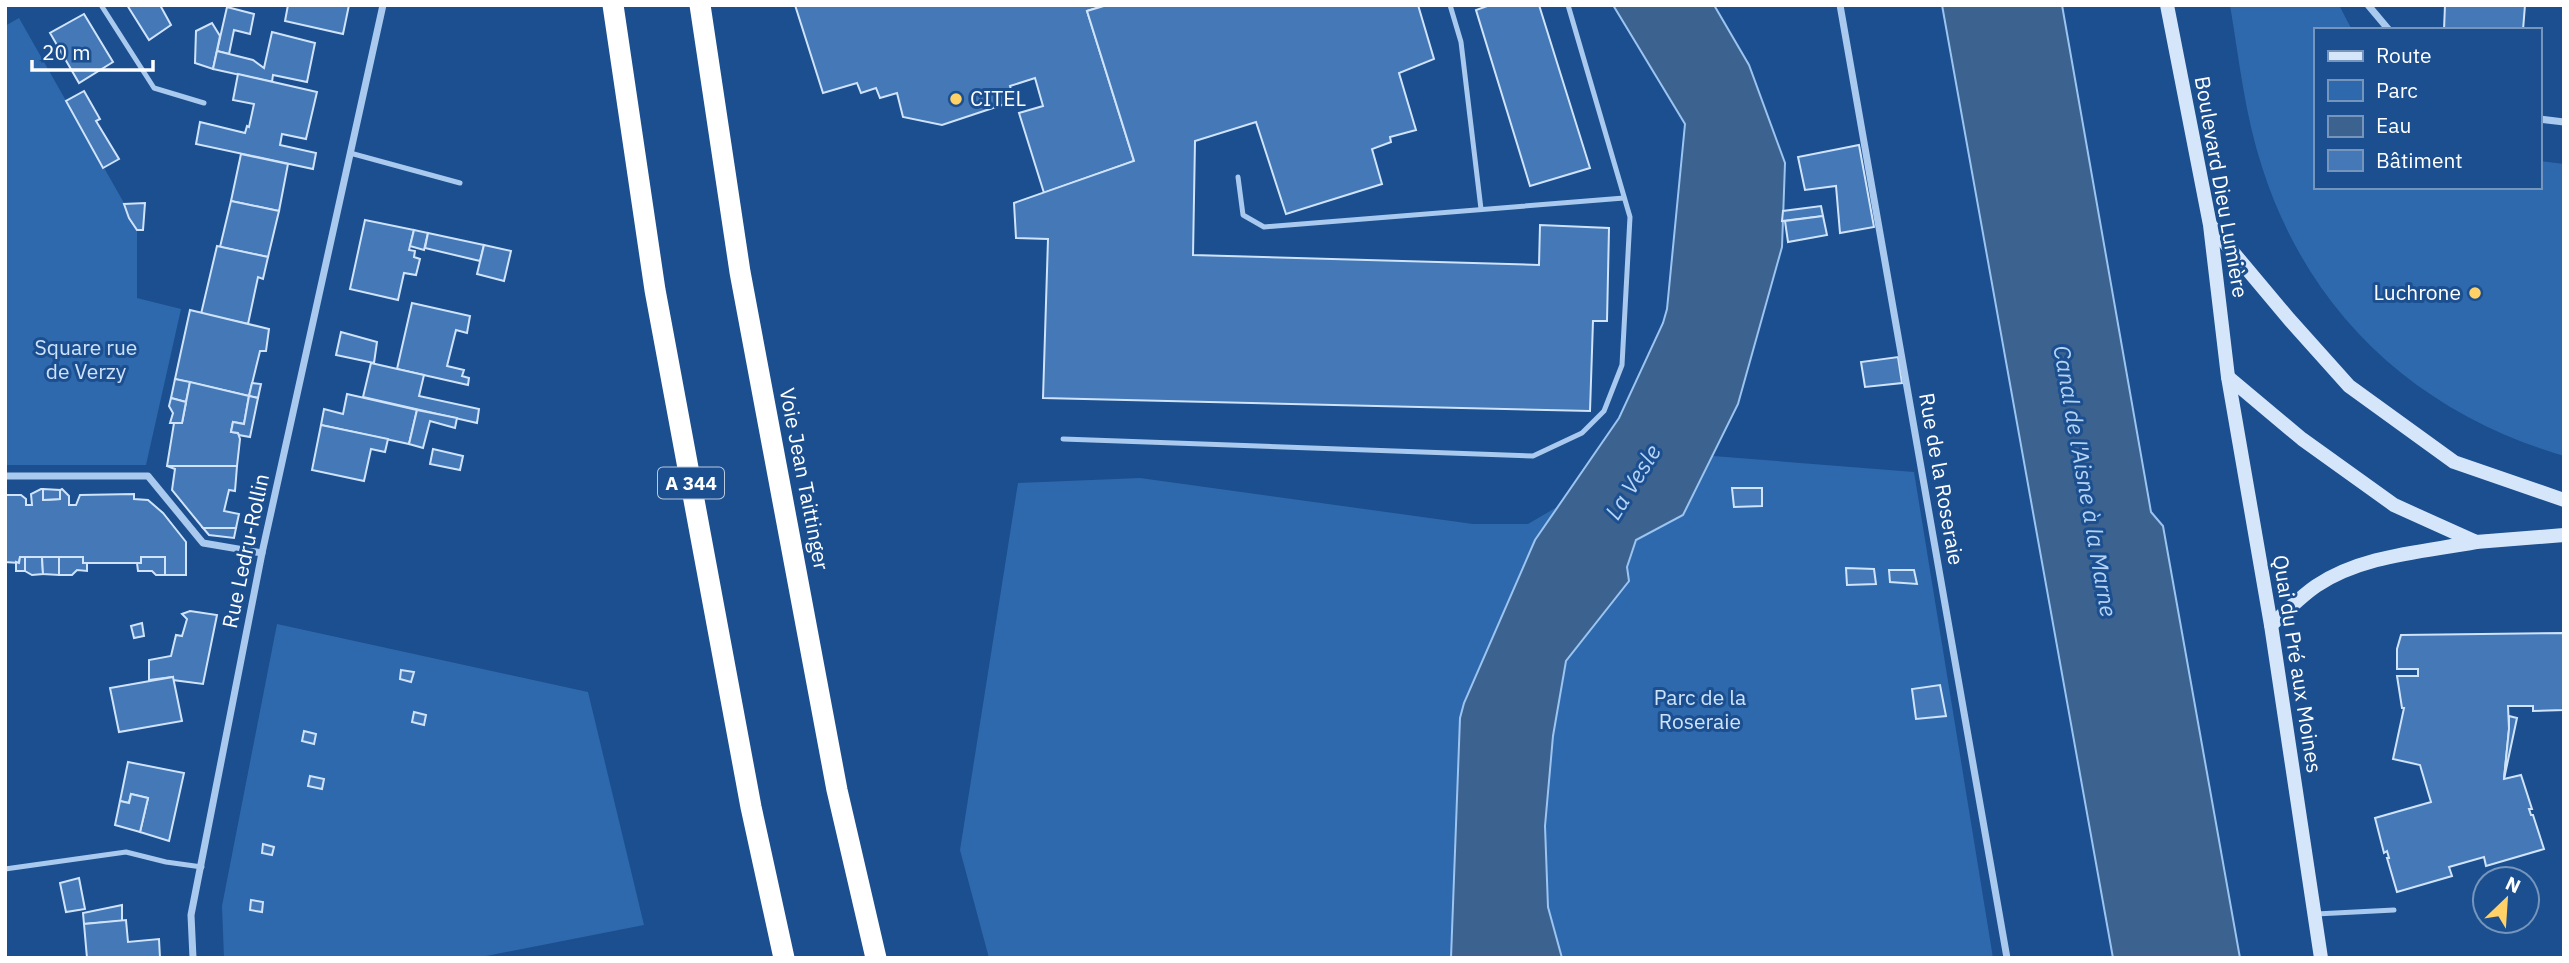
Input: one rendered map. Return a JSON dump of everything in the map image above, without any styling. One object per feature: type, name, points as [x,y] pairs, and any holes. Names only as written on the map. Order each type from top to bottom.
[{"type":"highway","name":"A 344","points":[[613,5],[655,290],[751,807],[784,958]]},
{"type":"highway","name":"Voie Jean Taittinger","points":[[701,5],[740,272],[837,790],[876,958]]},
{"type":"main road","name":"Boulevard Dieu Lumière","points":[[2167,5],[2210,225],[2228,377]]},
{"type":"main road","points":[[2210,225],[2289,320],[2349,386],[2454,462],[2564,500]]},
{"type":"main road","points":[[2228,377],[2302,439],[2395,505],[2476,542]]},
{"type":"main road","name":"Quai du Pré aux Moines","points":[[2228,377],[2271,625],[2321,958]]},
{"type":"main road","points":[[2271,625],[2315,587],[2338,573],[2374,561],[2476,542],[2564,535]]},
{"type":"street","name":"Rue Ledru-Rollin","points":[[193,958],[191,915],[262,553],[383,5]]},
{"type":"street","name":"Rue de la Roseraie","points":[[1840,5],[2007,958]]},
{"type":"street","points":[[2368,5],[2387,28]]},
{"type":"street","points":[[2541,119],[2564,122]]},
{"type":"street","points":[[5,476],[148,476],[203,543],[262,553]]},
{"type":"lane","points":[[102,5],[154,88],[204,103]]},
{"type":"lane","points":[[1450,5],[1461,42],[1481,209]]},
{"type":"lane","points":[[1063,439],[1533,456],[1582,433],[1604,411],[1622,365],[1630,217],[1568,5]]},
{"type":"lane","points":[[350,153],[460,183]]},
{"type":"lane","points":[[1238,177],[1243,215],[1264,227],[1624,198]]},
{"type":"lane","points":[[5,869],[126,852],[202,867]]},
{"type":"lane","points":[[2313,914],[2394,910]]},
{"type":"green space","points":[[2230,5],[2339,5],[2351,28],[2314,28],[2314,189],[2541,189],[2541,161],[2564,164],[2564,456],[2511,437],[2461,413],[2416,384],[2376,350],[2339,312],[2308,268],[2282,220],[2262,167],[2247,107]]},
{"type":"green space","name":"Square rue de Verzy","points":[[19,18],[137,230],[137,298],[181,309],[146,465],[5,465],[5,26]]},
{"type":"green space","name":"Parc de la Roseraie","points":[[1599,447],[1914,472],[1993,958],[989,958],[960,850],[1018,483],[1140,478],[1473,524],[1528,524],[1557,507]]},
{"type":"green space","points":[[277,624],[588,692],[644,925],[476,958],[224,958],[222,906]]},
{"type":"water","name":"La Vesle","points":[[1613,5],[1714,5],[1749,65],[1785,163],[1782,247],[1738,404],[1683,515],[1636,540],[1627,567],[1629,581],[1566,661],[1553,736],[1545,826],[1548,907],[1562,958],[1451,958],[1460,718],[1464,703],[1535,540],[1619,418],[1667,309],[1685,124]]},
{"type":"water","name":"Canal de l'Aisne à la Marne","points":[[1942,5],[2062,5],[2151,512],[2163,526],[2240,958],[2113,958]]},
{"type":"building","points":[[127,5],[160,5],[171,25],[149,40]]},
{"type":"building","points":[[288,5],[349,5],[343,34],[285,21]]},
{"type":"building","name":"CITEL","points":[[795,5],[1107,5],[1087,11],[1134,161],[1044,193],[1019,113],[1043,106],[1035,78],[1010,86],[1014,101],[942,125],[903,117],[897,93],[880,98],[876,88],[861,93],[857,83],[823,93]]},
{"type":"building","points":[[1107,5],[1418,5],[1434,59],[1399,73],[1416,130],[1390,137],[1391,142],[1372,149],[1382,184],[1286,214],[1256,122],[1195,141],[1193,255],[1539,265],[1540,225],[1609,228],[1607,321],[1593,321],[1590,411],[1043,398],[1048,239],[1016,238],[1014,203],[1134,161],[1087,11]]},
{"type":"building","points":[[1490,5],[1539,5],[1590,168],[1530,186],[1476,10]]},
{"type":"building","points":[[2445,5],[2525,5],[2523,28],[2444,28]]},
{"type":"building","points":[[227,7],[254,14],[250,34],[234,30],[229,54],[217,51]]},
{"type":"building","points":[[84,14],[113,62],[79,83],[50,33]]},
{"type":"building","points":[[212,23],[220,36],[213,69],[195,63],[196,31]]},
{"type":"building","points":[[272,32],[315,43],[307,82],[273,75],[272,82],[213,69],[217,51],[253,60],[264,68]]},
{"type":"building","points":[[238,74],[317,92],[306,139],[282,134],[280,145],[316,153],[313,169],[196,144],[200,122],[245,133],[247,126],[249,127],[254,104],[233,100]]},
{"type":"building","points":[[84,91],[100,119],[96,121],[119,159],[103,168],[66,101]]},
{"type":"building","points":[[1859,145],[1874,227],[1840,233],[1836,186],[1805,190],[1798,157]]},
{"type":"building","points":[[241,154],[288,164],[279,211],[231,201]]},
{"type":"building","points":[[231,201],[279,211],[268,257],[220,247]]},
{"type":"building","points":[[145,203],[143,230],[137,230],[124,204]]},
{"type":"building","points":[[1821,206],[1823,216],[1782,221],[1783,211]]},
{"type":"building","points":[[1823,216],[1827,235],[1788,242],[1785,221]]},
{"type":"building","points":[[365,220],[414,230],[409,250],[415,251],[414,257],[420,259],[416,275],[404,273],[398,300],[350,289]]},
{"type":"building","points":[[414,230],[428,233],[424,250],[410,246]]},
{"type":"building","points":[[428,233],[484,245],[480,261],[425,248]]},
{"type":"building","points":[[484,245],[511,251],[504,281],[477,274]]},
{"type":"building","points":[[217,246],[268,257],[263,279],[258,277],[248,324],[201,314]]},
{"type":"building","points":[[412,303],[470,316],[467,333],[456,330],[447,366],[464,370],[462,376],[469,378],[468,385],[397,369]]},
{"type":"building","points":[[190,310],[269,329],[266,351],[260,351],[249,396],[175,379]]},
{"type":"building","points":[[341,332],[377,342],[374,363],[336,355]]},
{"type":"building","points":[[1898,357],[1902,383],[1865,387],[1861,362]]},
{"type":"building","points":[[371,363],[424,375],[419,396],[479,409],[477,423],[363,397]]},
{"type":"building","points":[[175,379],[190,382],[186,402],[171,398]]},
{"type":"building","points":[[190,382],[249,396],[244,424],[233,422],[231,432],[238,433],[240,439],[237,466],[167,466],[174,423],[182,423]]},
{"type":"building","points":[[252,383],[261,384],[258,398],[249,396]]},
{"type":"building","points":[[347,394],[417,410],[409,444],[321,425],[324,409],[343,414]]},
{"type":"building","points":[[249,396],[258,398],[250,437],[231,432],[233,422],[244,424]]},
{"type":"building","points":[[171,398],[186,402],[182,423],[170,423],[173,413],[169,406]]},
{"type":"building","points":[[417,410],[457,418],[455,428],[430,421],[423,448],[409,444]]},
{"type":"building","points":[[321,425],[388,439],[385,452],[371,449],[364,481],[312,470]]},
{"type":"building","points":[[433,449],[463,456],[460,470],[430,464]]},
{"type":"building","points":[[167,466],[237,466],[235,491],[229,490],[224,511],[239,514],[236,528],[203,528],[172,490],[175,469]]},
{"type":"building","points":[[1732,488],[1762,488],[1762,506],[1734,507]]},
{"type":"building","points":[[41,489],[43,500],[60,499],[62,489],[69,496],[69,505],[76,505],[80,495],[134,494],[134,499],[148,500],[163,513],[186,542],[186,575],[165,575],[165,557],[141,557],[141,563],[83,563],[83,557],[20,557],[19,563],[5,562],[5,495],[21,495],[26,499],[26,505],[32,505],[31,494]]},
{"type":"building","points":[[43,489],[60,490],[60,499],[43,500]]},
{"type":"building","points":[[203,528],[236,528],[234,538],[209,535]]},
{"type":"building","points":[[20,557],[25,557],[25,571],[16,571],[16,562],[19,563]]},
{"type":"building","points":[[25,557],[42,557],[43,574],[32,575],[25,571]]},
{"type":"building","points":[[42,557],[59,557],[59,575],[43,574]]},
{"type":"building","points":[[59,557],[83,557],[83,563],[87,563],[87,571],[77,570],[72,575],[59,575]]},
{"type":"building","points":[[141,557],[165,557],[165,575],[138,571],[137,563],[141,563]]},
{"type":"building","points":[[1846,568],[1874,569],[1876,584],[1847,585]]},
{"type":"building","points":[[1889,570],[1914,570],[1917,584],[1890,582]]},
{"type":"building","points":[[190,611],[217,615],[203,684],[173,680],[173,677],[149,680],[149,660],[171,656],[176,635],[182,636],[187,619],[182,614]]},
{"type":"building","points":[[142,623],[144,636],[134,638],[131,626]]},
{"type":"building","points":[[2564,633],[2564,710],[2533,711],[2533,706],[2508,706],[2509,729],[2504,779],[2521,775],[2532,809],[2529,809],[2544,849],[2489,865],[2486,865],[2484,857],[2449,867],[2452,876],[2397,892],[2375,818],[2431,802],[2420,765],[2393,759],[2404,708],[2397,676],[2418,676],[2418,669],[2397,669],[2397,649],[2401,635]]},
{"type":"building","points":[[401,670],[414,672],[411,682],[400,679]]},
{"type":"building","points":[[173,677],[182,721],[119,732],[110,688]]},
{"type":"building","points":[[1940,685],[1946,716],[1916,719],[1912,689]]},
{"type":"building","points":[[414,712],[426,715],[424,725],[412,722]]},
{"type":"building","points":[[2509,716],[2517,718],[2504,779],[2509,729]]},
{"type":"building","points":[[304,731],[316,734],[314,744],[302,741]]},
{"type":"building","points":[[128,762],[184,773],[169,841],[140,832],[148,798],[131,794],[129,803],[120,801]]},
{"type":"building","points":[[310,776],[324,779],[322,789],[308,786]]},
{"type":"building","points":[[131,794],[148,798],[140,832],[115,825],[120,801],[129,803]]},
{"type":"building","points":[[263,844],[274,847],[272,855],[262,853]]},
{"type":"building","points":[[79,878],[85,909],[66,912],[60,883]]},
{"type":"building","points":[[251,900],[263,902],[262,912],[250,910]]},
{"type":"building","points":[[122,905],[122,921],[84,924],[83,913]]},
{"type":"building","points":[[126,920],[128,942],[159,939],[160,958],[87,958],[84,924]]},
{"type":"place","name":"CITEL","points":[[956,99]]},
{"type":"place","name":"Luchrone","points":[[2475,293]]}]
